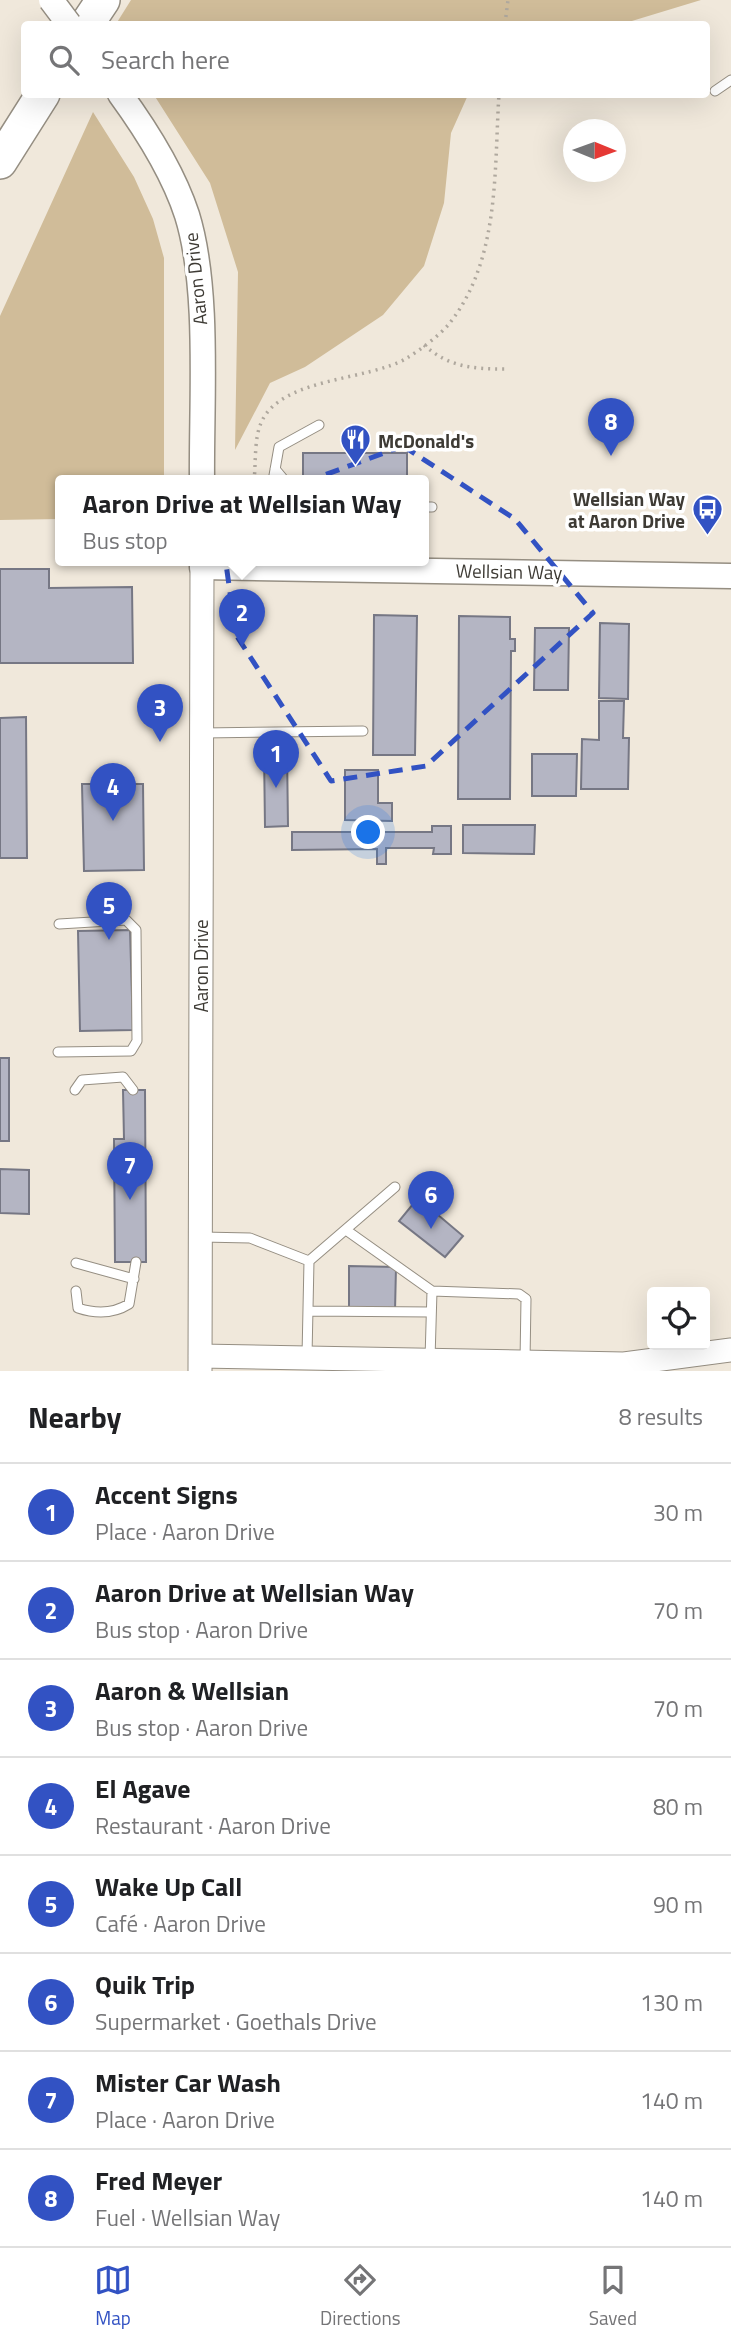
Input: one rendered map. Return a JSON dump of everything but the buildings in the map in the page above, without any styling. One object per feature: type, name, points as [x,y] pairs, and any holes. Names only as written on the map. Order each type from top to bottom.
[{"type":"highway","points":[[68,21],[78,0]]},
{"type":"highway","points":[[89,21],[103,0]]},
{"type":"highway","points":[[0,160],[30,98]]},
{"type":"highway","points":[[0,160],[40,98]]},
{"type":"main road","points":[[51,0],[65,21]]},
{"type":"main road","name":"Aaron Drive","points":[[122,98],[172,179],[187,215],[194,248],[200,307],[202,475]]},
{"type":"main road","name":"Wellsian Way","points":[[290,566],[731,576]]},
{"type":"street","name":"Aaron Drive","points":[[200,1364],[202,566]]},
{"type":"street","points":[[200,1364],[307,1358],[388,1365],[430,1360],[624,1364],[731,1350]]},
{"type":"lane","points":[[715,91],[731,80]]},
{"type":"lane","points":[[274,475],[279,447],[318,425]]},
{"type":"lane","points":[[275,469],[280,475]]},
{"type":"lane","points":[[201,733],[363,731]]},
{"type":"lane","points":[[58,1052],[131,1051],[137,1041],[136,930],[126,920],[59,924]]},
{"type":"lane","points":[[75,1090],[82,1080],[123,1077],[133,1090]]},
{"type":"lane","points":[[307,1358],[309,1261],[396,1187]]},
{"type":"lane","points":[[346,1230],[432,1291],[519,1294],[526,1299],[525,1363]]},
{"type":"lane","points":[[200,1237],[250,1238],[309,1261]]},
{"type":"lane","points":[[76,1291],[78,1308],[90,1312],[117,1312],[129,1304],[136,1262]]},
{"type":"lane","points":[[76,1263],[134,1279]]},
{"type":"lane","points":[[430,1360],[432,1291]]},
{"type":"lane","points":[[308,1311],[431,1312]]},
{"type":"path","points":[[505,21],[508,0]]},
{"type":"path","points":[[255,475],[261,423],[275,403],[297,391],[406,359],[448,325],[469,289],[489,242],[499,98]]},
{"type":"path","points":[[424,345],[448,363],[466,369],[505,369]]},
{"type":"highlighted area","points":[[403,446],[515,519],[593,613],[426,766],[331,781],[236,635],[219,514]]},
{"type":"shaded area","points":[[131,0],[701,0],[632,21],[118,21]]},
{"type":"shaded area","points":[[156,98],[467,98],[451,133],[444,203],[424,266],[383,315],[305,367],[270,383],[235,450],[238,272],[210,183]]},
{"type":"shaded area","points":[[93,112],[134,177],[153,219],[164,258],[164,475],[55,475],[55,519],[0,520],[0,316]]},
{"type":"place","name":"Fred Meyer","points":[[611,456]]},
{"type":"place","name":"McDonald's","points":[[355,467]]},
{"type":"place","name":"Wellsian Way at Aaron Drive","points":[[708,536]]},
{"type":"place","name":"Aaron Drive at Wellsian Way","points":[[242,647]]},
{"type":"place","name":"Aaron & Wellsian","points":[[160,742]]},
{"type":"place","name":"Accent Signs","points":[[276,788]]},
{"type":"place","name":"El Agave","points":[[113,821]]},
{"type":"place","name":"Wake Up Call","points":[[109,940]]},
{"type":"place","name":"Mister Car Wash","points":[[130,1200]]},
{"type":"place","name":"Quik Trip","points":[[431,1229]]}]
